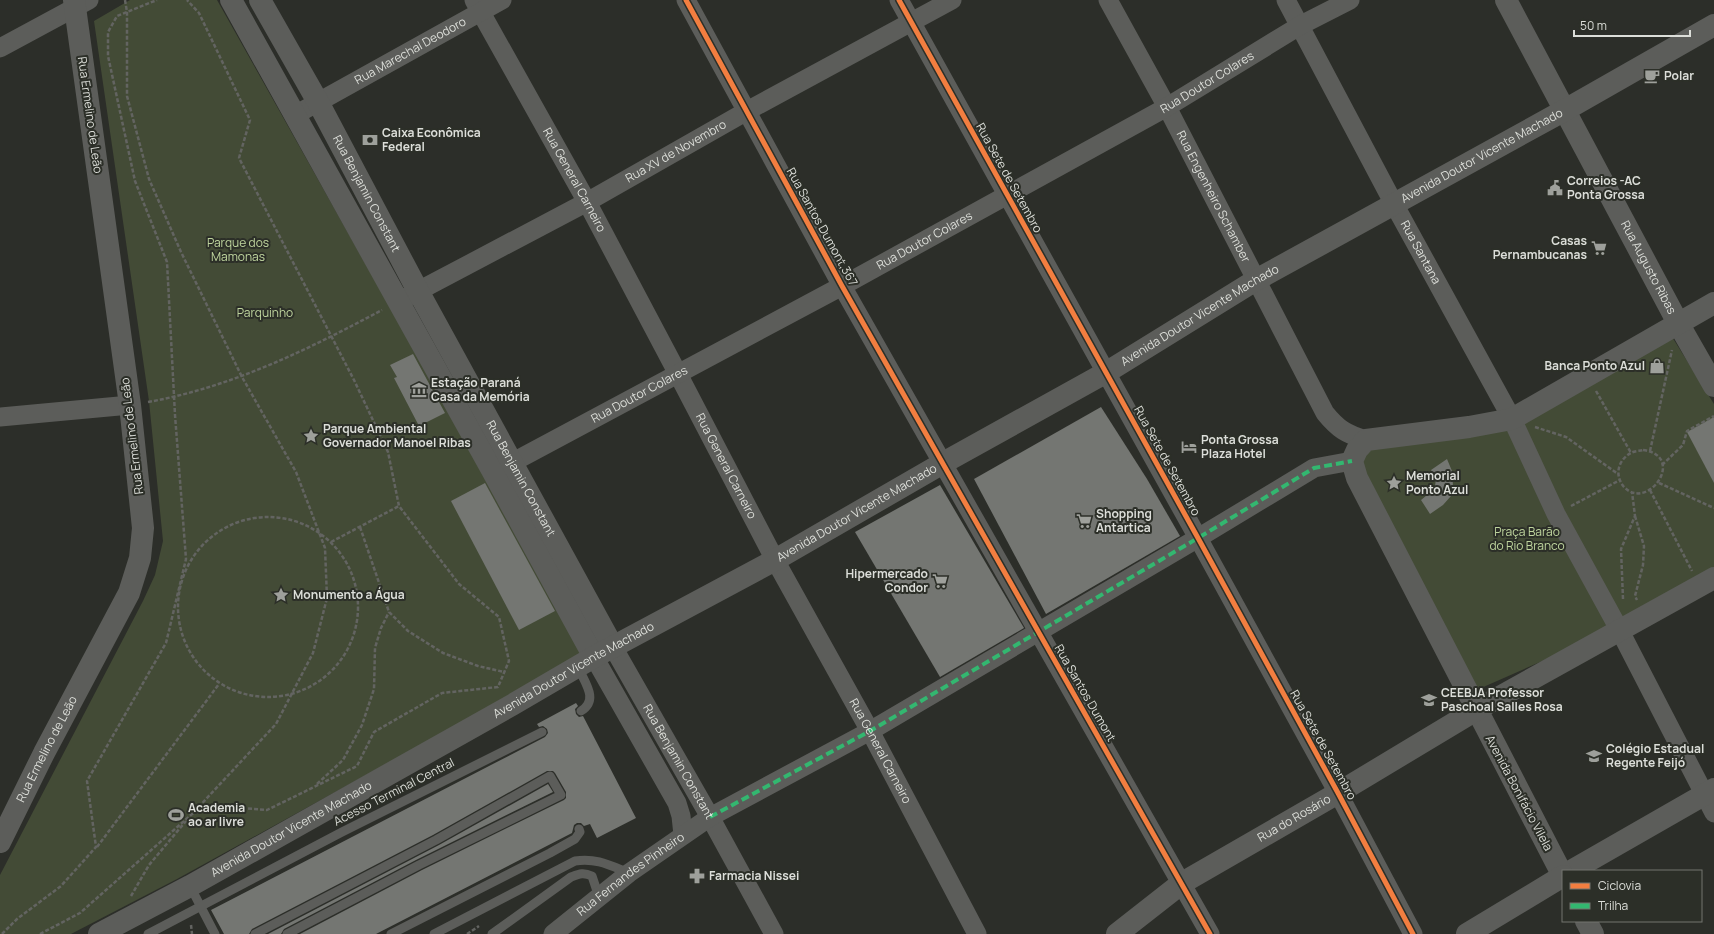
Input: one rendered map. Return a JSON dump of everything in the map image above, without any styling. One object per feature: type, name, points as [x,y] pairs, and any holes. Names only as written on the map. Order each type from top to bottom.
[{"type":"main road","name":"Rua Benjamin Constant","points":[[231,0],[493,472],[586,662]]},
{"type":"main road","name":"Rua Benjamin Constant","points":[[260,0],[318,102],[418,290],[613,647]]},
{"type":"main road","name":"Rua Augusto Ribas","points":[[1506,0],[1678,323]]},
{"type":"main road","name":"Rua Ermelino de Leão","points":[[0,842],[44,753],[129,593],[140,558],[143,528],[130,405],[80,3]]},
{"type":"main road","name":"Avenida Doutor Vicente Machado","points":[[99,934],[190,886],[613,647],[775,560],[943,463],[1107,372],[1256,280],[1565,110],[1714,25]]},
{"type":"main road","points":[[1714,303],[1512,419],[1469,427],[1366,440],[1357,450],[1352,461],[1357,478],[1476,710],[1616,624],[1714,578]]},
{"type":"main road","points":[[1678,323],[1714,386]]},
{"type":"main road","name":"Rua do Rosário","points":[[1117,934],[1182,883],[1338,793],[1476,710]]},
{"type":"main road","name":"Avenida Bonifácio Vilela","points":[[1476,710],[1562,874]]},
{"type":"main road","points":[[1573,870],[1711,799]]},
{"type":"main road","points":[[1467,934],[1562,877]]},
{"type":"main road","points":[[1587,922],[1593,934]]},
{"type":"street","name":"Rua Marechal Deodoro","points":[[295,114],[318,102],[477,6],[502,0]]},
{"type":"street","name":"Rua Santos Dumont,367","points":[[686,0],[748,111],[842,286],[943,463]]},
{"type":"street","name":"Rua Sete de Setembro","points":[[899,0],[912,21],[1006,194],[1107,372],[1338,793],[1413,934]]},
{"type":"street","name":"Rua XV de Novembro","points":[[398,302],[418,290],[587,202],[748,111],[952,0]]},
{"type":"street","name":"Rua Engenheiro Schamber","points":[[1108,0],[1166,107],[1325,413],[1336,426],[1348,434],[1366,440]]},
{"type":"street","name":"Rua Santana","points":[[1286,0],[1301,25],[1394,204],[1512,419],[1556,514],[1711,799]]},
{"type":"street","name":"Rua Doutor Colares","points":[[493,472],[842,286],[1006,194],[1166,107],[1301,25],[1350,0]]},
{"type":"street","points":[[0,48],[80,3]]},
{"type":"street","name":"Rua General Carneiro","points":[[477,6],[587,202],[775,560],[870,731],[977,934]]},
{"type":"street","points":[[0,417],[130,405]]},
{"type":"street","name":"Rua Fernandes Pinheiro","points":[[553,934],[629,873],[710,817],[870,731],[1314,468],[1352,461]]},
{"type":"street","name":"Rua Santos Dumont","points":[[943,463],[1210,934]]},
{"type":"street","name":"Rua Benjamin Constant","points":[[613,647],[710,817],[774,934]]},
{"type":"street","name":"Rua Benjamin Constant","points":[[586,662],[674,798],[681,816],[683,835]]},
{"type":"lane","points":[[581,712],[590,702],[586,662]]},
{"type":"lane","name":"Acesso Terminal Central","points":[[148,934],[342,832],[532,740],[542,732]]},
{"type":"lane","points":[[256,934],[436,840],[550,776],[561,796],[419,865],[287,934]]},
{"type":"lane","points":[[391,934],[550,853],[575,838],[580,832],[579,829]]},
{"type":"lane","points":[[434,934],[575,861],[587,859],[599,861],[629,873]]},
{"type":"lane","points":[[492,934],[571,877],[579,874],[586,873],[592,876],[599,897]]},
{"type":"lane","points":[[190,886],[215,934]]},
{"type":"path","points":[[125,0],[127,12],[127,96],[149,179],[181,252],[242,377],[296,472],[325,548],[327,598],[312,653],[276,724],[192,814],[148,865],[135,890]]},
{"type":"path","points":[[96,847],[87,781],[166,642],[186,559],[174,398],[167,262],[135,181],[108,56],[108,32],[117,16],[157,0]]},
{"type":"path","points":[[40,934],[80,912],[192,814],[218,806],[267,810],[357,766],[374,732],[442,693],[498,687],[508,661],[499,617],[459,584],[399,506],[388,452],[239,158],[250,120],[199,13],[187,0]]},
{"type":"path","points":[[130,405],[174,398],[242,377],[331,337],[398,302]]},
{"type":"path","points":[[1650,451],[1678,323]]},
{"type":"path","points":[[1588,376],[1631,453]]},
{"type":"path","points":[[1662,465],[1683,445],[1687,431],[1714,416]]},
{"type":"path","points":[[1512,419],[1566,437],[1618,474]]},
{"type":"path","points":[[1643,450],[1650,451],[1658,457],[1662,465],[1663,475],[1659,483],[1650,490],[1632,492],[1625,487],[1620,480],[1618,474],[1619,465],[1631,453],[1643,450]]},
{"type":"path","points":[[1556,514],[1620,480]]},
{"type":"path","points":[[1659,483],[1714,508]]},
{"type":"path","points":[[1650,490],[1692,572]]},
{"type":"path","points":[[1632,492],[1635,516],[1644,546],[1643,565],[1635,596],[1637,603]]},
{"type":"path","points":[[331,542],[399,506]]},
{"type":"path","points":[[1616,624],[1623,600],[1621,549],[1635,516]]},
{"type":"path","points":[[272,517],[301,522],[317,529],[331,542],[345,559],[352,574],[358,606],[352,639],[345,655],[334,669],[322,680],[292,694],[264,698],[229,690],[209,677],[187,650],[181,638],[178,626],[184,569],[199,549],[217,532],[243,520],[272,517]]},
{"type":"path","points":[[360,527],[389,612],[408,631],[443,653],[478,666],[504,672]]},
{"type":"path","points":[[314,787],[343,760],[362,725],[374,689],[375,648],[381,628],[389,612]]},
{"type":"path","points":[[2,934],[17,920],[61,886],[96,847],[219,684]]},
{"type":"green space","name":"Parque Ambiental Governador Manoel Ribas","points":[[130,0],[217,0],[582,653],[508,697],[177,879],[71,934],[0,934],[0,875],[143,601],[155,575],[163,541],[149,401],[94,21]]},
{"type":"green space","name":"Praça Barão do Rio Branco","points":[[1669,332],[1714,404],[1714,574],[1622,626],[1472,692],[1354,464],[1369,443],[1470,430]]},
{"type":"building","name":"Estação Paraná Casa da Memória","points":[[413,354],[445,413],[419,426],[394,378],[397,377],[390,365]]},
{"type":"building","name":"Shopping Antartica","points":[[1101,407],[1147,479],[1180,536],[1046,614],[974,479]]},
{"type":"building","points":[[1714,417],[1714,483],[1687,432]]},
{"type":"building","points":[[1447,459],[1452,471],[1453,486],[1451,496],[1443,505],[1430,514],[1421,500],[1432,491],[1435,486],[1436,479],[1431,470]]},
{"type":"building","points":[[485,483],[555,611],[519,630],[451,501]]},
{"type":"building","name":"Hipermercado Condor","points":[[940,485],[1024,628],[940,677],[855,532]]},
{"type":"building","points":[[576,703],[578,706],[575,709],[576,714],[579,717],[583,716],[636,818],[597,838],[590,824],[584,826],[581,823],[577,823],[574,825],[572,833],[376,934],[300,934],[422,870],[564,800],[566,798],[566,792],[555,773],[553,771],[547,771],[433,835],[252,929],[249,934],[224,934],[211,910],[545,737],[548,733],[547,729],[543,726],[539,727],[537,724]]},
{"type":"building","points":[[548,784],[553,792],[416,860],[284,929],[281,934],[268,934],[439,845]]},
{"type":"marked path","points":[[710,817],[870,731],[1314,468],[1352,461]]},
{"type":"cycle path","points":[[686,0],[842,286],[1210,934]]},
{"type":"cycle path","points":[[899,0],[1198,538],[1338,793],[1413,934]]},
{"type":"place","name":"Polar","points":[[1652,76]]},
{"type":"place","name":"Caixa Econômica Federal","points":[[370,140]]},
{"type":"place","name":"Correios -AC Ponta Grossa","points":[[1555,188]]},
{"type":"place","name":"Casas Pernambucanas","points":[[1599,248]]},
{"type":"place","name":"Banca Ponto Azul","points":[[1657,366]]},
{"type":"place","name":"Estação Paraná Casa da Memória","points":[[419,390]]},
{"type":"place","name":"Parque Ambiental Governador Manoel Ribas","points":[[311,436]]},
{"type":"place","name":"Ponta Grossa Plaza Hotel","points":[[1189,447]]},
{"type":"place","name":"Memorial Ponto Azul","points":[[1394,483]]},
{"type":"place","name":"Shopping Antartica","points":[[1084,521]]},
{"type":"place","name":"Hipermercado Condor","points":[[940,581]]},
{"type":"place","name":"Monumento a Água","points":[[281,595]]},
{"type":"place","name":"CEEBJA Professor Paschoal Salles Rosa","points":[[1429,700]]},
{"type":"place","name":"Colégio Estadual Regente Feijó","points":[[1594,756]]},
{"type":"place","name":"Academia ao ar livre","points":[[176,815]]},
{"type":"place","name":"Farmacia Nissei","points":[[697,876]]},
{"type":"park label","name":"Parque dos Mamonas","points":[[238,250]]},
{"type":"park label","name":"Parquinho","points":[[265,313]]}]
